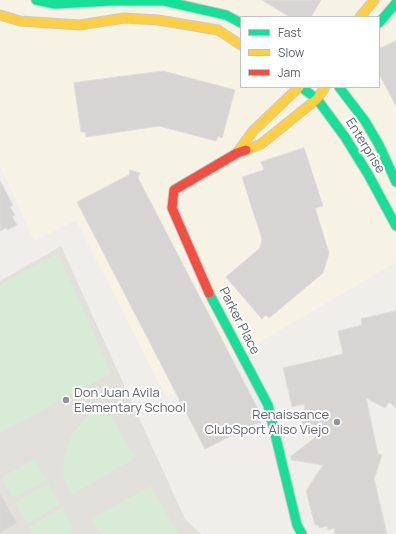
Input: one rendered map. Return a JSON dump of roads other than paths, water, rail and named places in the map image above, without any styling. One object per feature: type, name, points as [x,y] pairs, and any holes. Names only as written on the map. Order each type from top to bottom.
[{"type":"main road","points":[[36,0],[55,4],[111,1],[164,1],[226,15],[240,22]]},
{"type":"main road","points":[[361,16],[374,0]]},
{"type":"main road","points":[[380,22],[396,3]]},
{"type":"main road","points":[[0,15],[20,21],[60,25],[80,25],[124,18],[158,20],[218,30],[240,44]]},
{"type":"main road","name":"Parker Place","points":[[237,152],[253,131],[299,88]]},
{"type":"main road","name":"Enterprise","points":[[301,88],[317,99],[345,137],[368,174],[396,226]]},
{"type":"main road","name":"Parker Place","points":[[302,534],[297,525],[268,405],[211,297],[172,208],[174,190],[237,152],[261,144],[317,99],[324,88]]},
{"type":"main road","name":"Enterprise","points":[[340,88],[365,121],[396,182]]},
{"type":"place","name":"Don Juan Avila Elementary School","points":[[66,400]]},
{"type":"place","name":"Renaissance ClubSport Aliso Viejo","points":[[337,422]]}]
